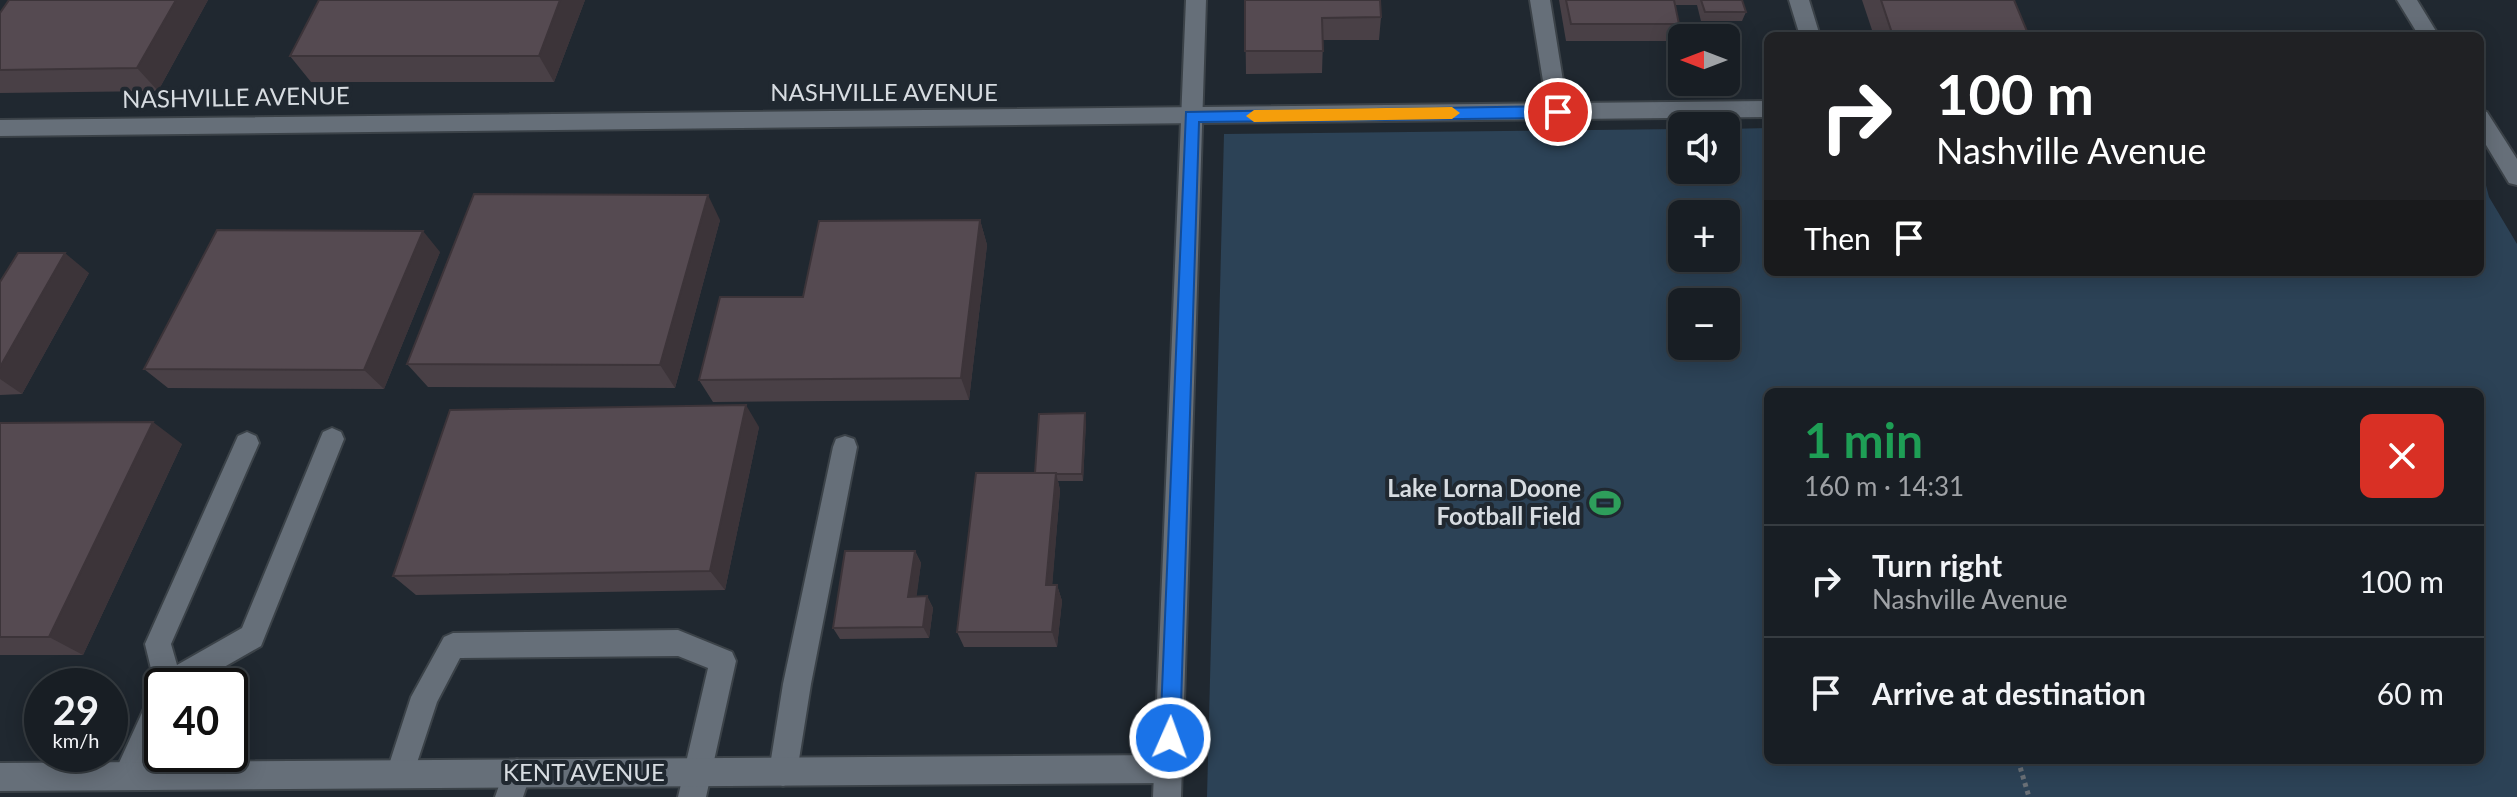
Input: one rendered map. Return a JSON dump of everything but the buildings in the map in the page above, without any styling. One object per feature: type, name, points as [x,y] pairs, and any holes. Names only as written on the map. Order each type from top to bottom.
[{"type":"street","points":[[1168,783],[1196,0]]},
{"type":"street","points":[[1540,0],[1558,112]]},
{"type":"street","points":[[1799,0],[1809,32]]},
{"type":"street","points":[[2407,0],[2427,32]]},
{"type":"street","name":"NASHVILLE AVENUE","points":[[0,128],[1764,109]]},
{"type":"street","points":[[2484,123],[2517,177]]},
{"type":"street","points":[[202,668],[252,637],[332,439]]},
{"type":"street","points":[[163,668],[158,644],[247,443]]},
{"type":"street","points":[[783,772],[797,684],[845,447]]},
{"type":"street","points":[[400,774],[425,697],[453,646],[678,643],[723,661],[694,785]]},
{"type":"street","points":[[127,776],[144,739]]},
{"type":"street","name":"KENT AVENUE","points":[[3,781],[127,776],[400,774],[513,785],[694,785],[783,772],[1168,783]]},
{"type":"path","points":[[2019,764],[2029,797]]},
{"type":"shaded area","points":[[1764,128],[1764,276],[2484,276],[2484,178],[2489,197],[2517,244],[2517,797],[1207,797],[1224,134],[1668,129],[1668,184],[1740,184],[1740,129]]},
{"type":"slow traffic","points":[[1254,116],[1452,113]]},
{"type":"place","name":"Lake Lorna Doone Football Field","points":[[1605,503]]},
{"type":"route","points":[[1170,738],[1192,117],[1558,112]]}]
